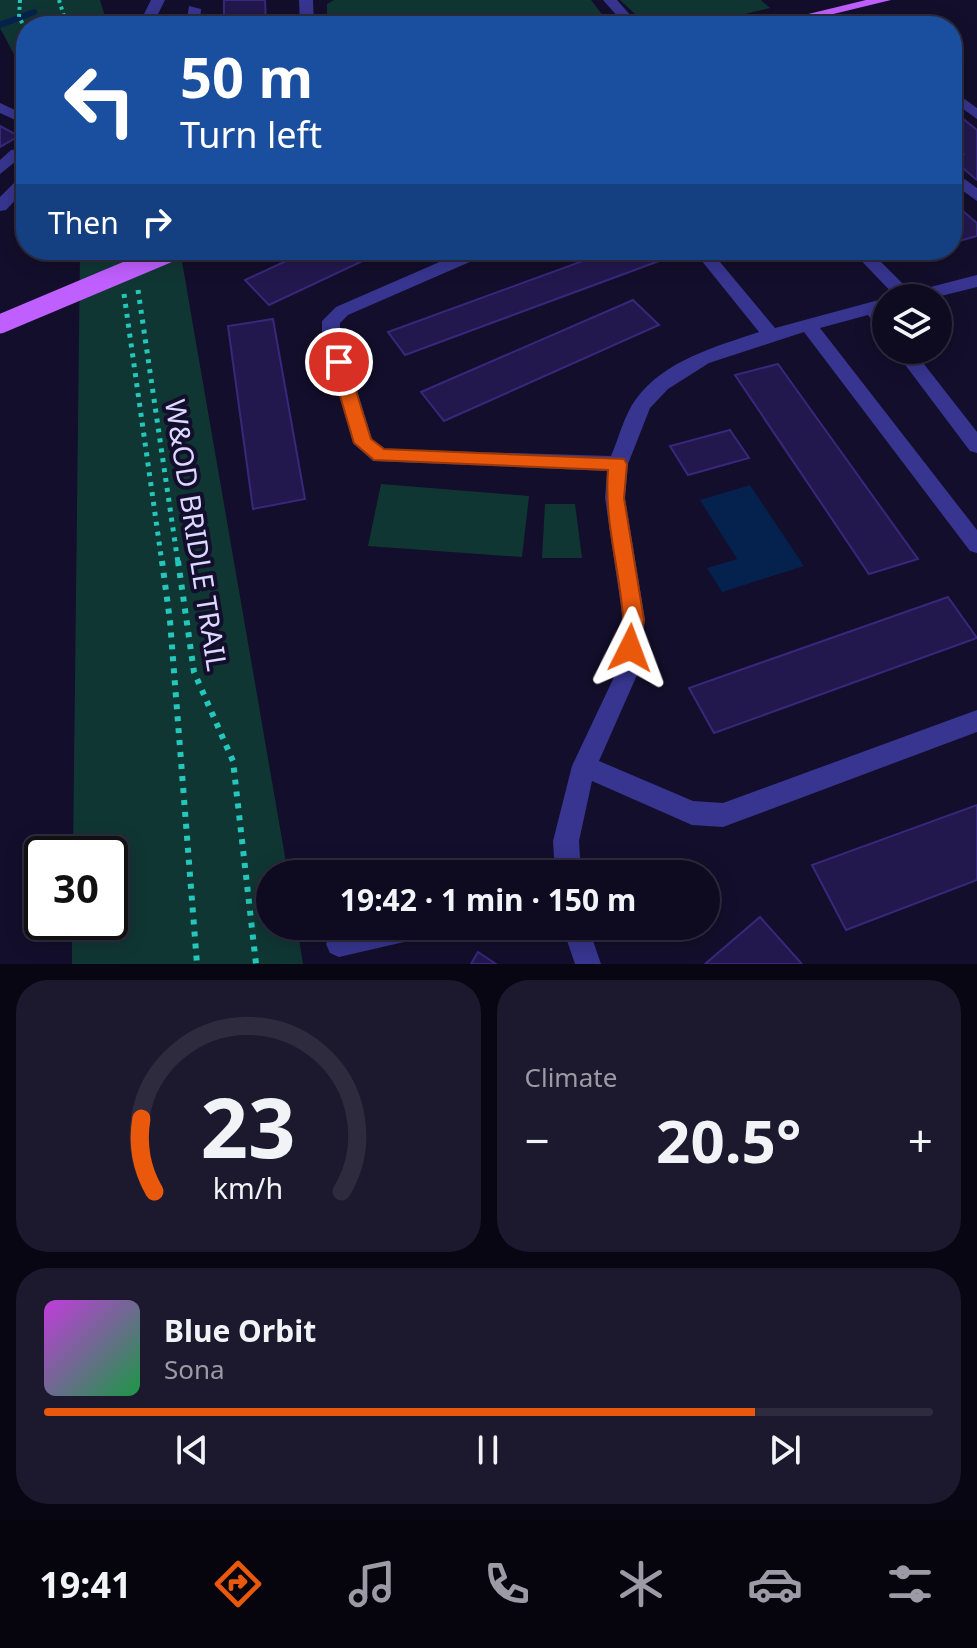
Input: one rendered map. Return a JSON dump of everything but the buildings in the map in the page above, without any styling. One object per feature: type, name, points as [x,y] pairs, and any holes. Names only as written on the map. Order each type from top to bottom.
[{"type":"main road","points":[[810,16],[881,0]]},
{"type":"main road","points":[[0,324],[152,260]]},
{"type":"street","points":[[610,0],[624,16]]},
{"type":"street","points":[[194,9],[194,16]]},
{"type":"street","points":[[0,169],[16,153]]},
{"type":"street","points":[[0,206],[16,190]]},
{"type":"street","points":[[459,260],[342,311],[331,321],[331,335],[363,443],[380,456],[618,464]]},
{"type":"street","points":[[709,260],[771,335]]},
{"type":"street","points":[[869,260],[894,284]]},
{"type":"street","points":[[952,287],[977,281]]},
{"type":"street","points":[[567,860],[566,841],[584,766],[626,675],[634,620],[615,498],[618,464],[627,433],[642,405],[661,384],[703,358],[771,335],[872,308]]},
{"type":"street","points":[[808,325],[977,545]]},
{"type":"street","points":[[915,364],[974,435]]},
{"type":"street","points":[[584,766],[692,813],[723,815],[977,721]]},
{"type":"street","points":[[339,944],[356,940]]},
{"type":"street","points":[[580,940],[588,964]]},
{"type":"path","name":"W&OD BRIDLE TRAIL","points":[[137,281],[194,672],[233,761],[256,964]]},
{"type":"path","points":[[124,289],[170,621],[197,964]]},
{"type":"green space","points":[[0,0],[100,0],[105,16],[16,16],[16,58],[0,28]]},
{"type":"green space","points":[[334,0],[591,0],[603,16],[327,16],[327,4]]},
{"type":"green space","points":[[620,0],[761,0],[770,8],[736,16],[637,16]]},
{"type":"green space","points":[[80,260],[182,260],[286,860],[256,860],[256,940],[299,940],[303,964],[72,964],[72,940],[128,940],[128,836],[73,836]]},
{"type":"green space","points":[[381,484],[529,496],[522,557],[368,546]]},
{"type":"green space","points":[[545,504],[575,504],[582,558],[542,558]]},
{"type":"water","points":[[750,485],[804,566],[722,592],[707,568],[737,559],[700,500]]},
{"type":"waterway","points":[[24,16],[34,12]]},
{"type":"waterway","points":[[0,25],[16,19]]},
{"type":"route","points":[[339,362],[363,443],[380,456],[618,464],[615,498],[634,620],[630,648]]}]
